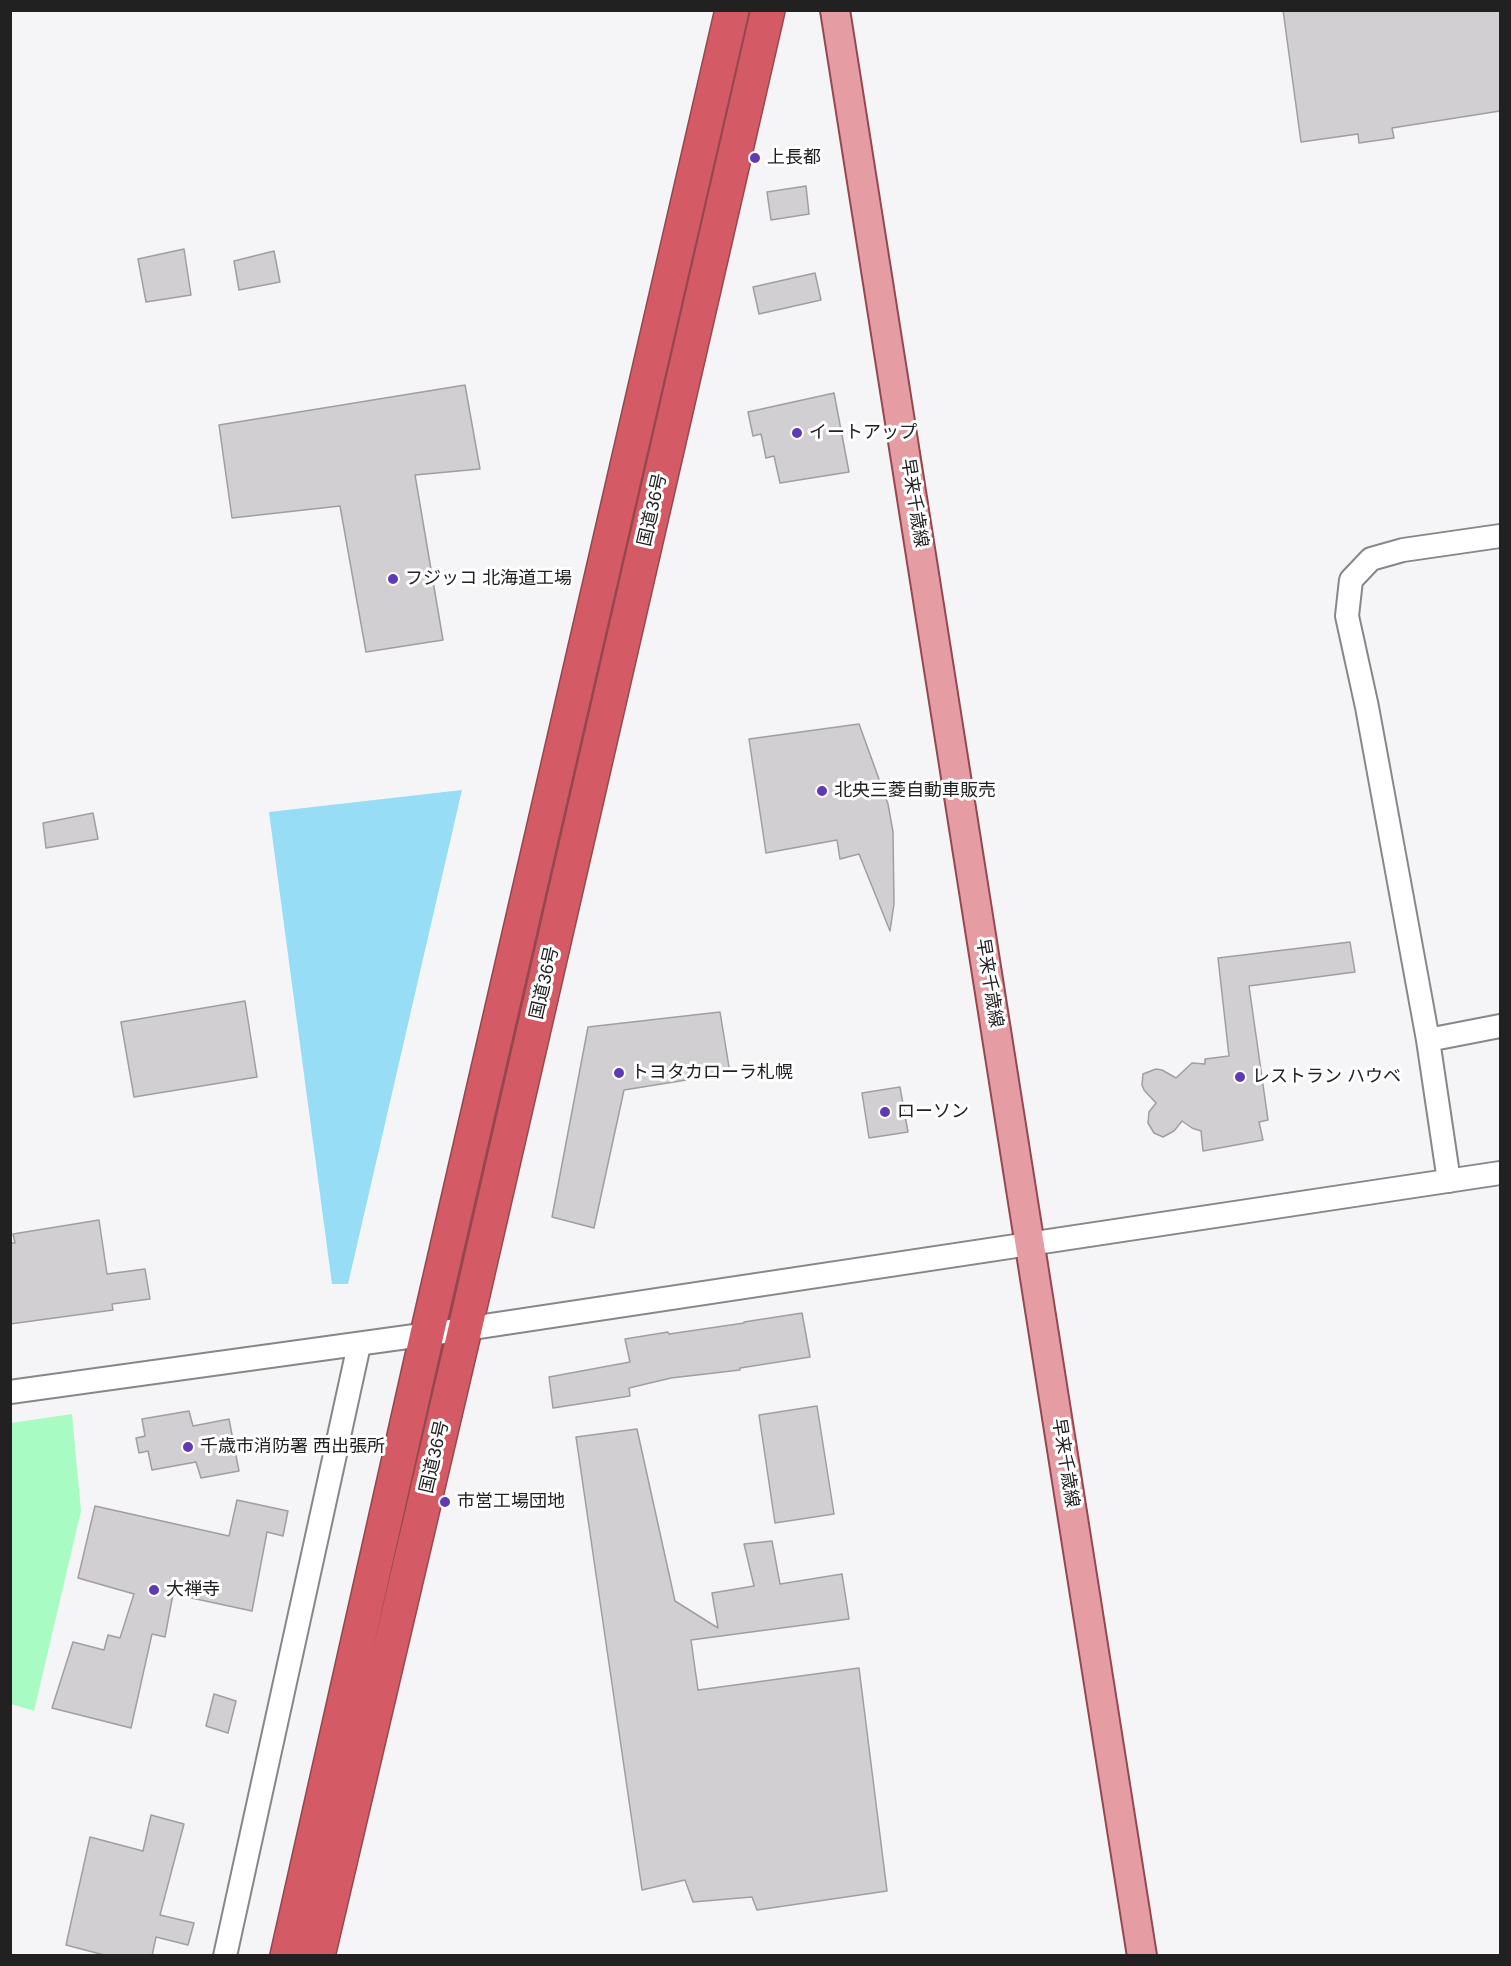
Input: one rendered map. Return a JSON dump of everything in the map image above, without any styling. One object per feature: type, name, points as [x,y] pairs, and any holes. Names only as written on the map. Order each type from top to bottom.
[{"type":"highway","name":"国道36号","points":[[287,1956],[427,1334],[732,10]]},
{"type":"highway","name":"国道36号","points":[[318,1956],[465,1329],[768,10]]},
{"type":"main road","name":"早来千歳線","points":[[835,10],[1142,1956]]},
{"type":"street","points":[[1449,1181],[1428,1040],[1367,707],[1347,616],[1350,580],[1371,559],[1402,550],[1500,536]]},
{"type":"street","points":[[1428,1040],[1500,1026]]},
{"type":"street","points":[[10,1392],[360,1345],[1500,1173]]},
{"type":"street","points":[[225,1956],[360,1345]]},
{"type":"green space","points":[[72,1414],[81,1511],[34,1711],[11,1704],[11,1423]]},
{"type":"water","points":[[462,790],[348,1284],[332,1284],[269,812]]},
{"type":"building","points":[[1283,10],[1500,10],[1500,111],[1392,128],[1394,138],[1359,143],[1358,134],[1301,142]]},
{"type":"building","points":[[806,186],[809,214],[771,220],[767,192]]},
{"type":"building","points":[[184,249],[191,295],[146,302],[138,259]]},
{"type":"building","points":[[274,251],[280,282],[239,290],[234,261]]},
{"type":"building","points":[[815,273],[821,300],[759,314],[753,287]]},
{"type":"building","name":"フジッコ 北海道工場","points":[[465,385],[480,469],[415,475],[443,640],[366,652],[340,506],[232,518],[219,425]]},
{"type":"building","points":[[834,393],[849,472],[780,483],[774,456],[766,458],[761,434],[753,436],[748,412]]},
{"type":"building","points":[[859,724],[888,804],[893,832],[894,904],[890,931],[859,854],[840,859],[837,840],[766,853],[749,739]]},
{"type":"building","points":[[93,813],[98,839],[46,848],[43,823]]},
{"type":"building","points":[[1350,942],[1355,972],[1249,986],[1268,1120],[1259,1122],[1263,1140],[1203,1151],[1201,1131],[1182,1121],[1174,1131],[1163,1137],[1154,1133],[1148,1123],[1149,1112],[1156,1103],[1144,1090],[1143,1074],[1156,1069],[1176,1078],[1192,1063],[1205,1064],[1205,1059],[1229,1056],[1218,958]]},
{"type":"building","points":[[245,1001],[257,1077],[134,1097],[121,1022]]},
{"type":"building","points":[[720,1012],[730,1073],[624,1090],[594,1228],[552,1217],[588,1027]]},
{"type":"building","name":"ローソン","points":[[900,1087],[908,1132],[869,1138],[862,1093]]},
{"type":"building","points":[[99,1220],[107,1274],[145,1269],[150,1299],[112,1304],[113,1310],[10,1324],[10,1243],[15,1243],[13,1234]]},
{"type":"building","points":[[802,1313],[810,1357],[740,1368],[740,1370],[671,1378],[629,1388],[630,1396],[553,1408],[549,1377],[630,1362],[625,1339]]},
{"type":"building","points":[[817,1406],[834,1514],[775,1523],[759,1415]]},
{"type":"building","points":[[189,1411],[193,1426],[229,1419],[239,1471],[201,1478],[196,1462],[152,1470],[148,1451],[139,1453],[136,1438],[145,1436],[142,1419]]},
{"type":"building","points":[[637,1429],[675,1601],[718,1628],[712,1593],[754,1586],[744,1544],[772,1541],[780,1584],[842,1574],[849,1619],[691,1640],[698,1690],[859,1668],[887,1891],[757,1910],[752,1897],[693,1902],[685,1880],[642,1890],[576,1437]]},
{"type":"building","points":[[237,1500],[288,1511],[283,1536],[267,1532],[252,1611],[173,1594],[165,1637],[152,1634],[131,1728],[52,1708],[73,1642],[104,1650],[108,1635],[120,1638],[134,1594],[78,1578],[95,1506],[229,1536]]},
{"type":"building","points":[[214,1694],[236,1701],[228,1733],[206,1726]]},
{"type":"building","points":[[151,1815],[184,1824],[160,1915],[194,1923],[188,1945],[156,1937],[152,1956],[108,1956],[66,1945],[90,1837],[143,1851]]},
{"type":"place","name":"上長都","points":[[755,158]]},
{"type":"place","name":"イートアップ","points":[[797,433]]},
{"type":"place","name":"フジッコ 北海道工場","points":[[393,579]]},
{"type":"place","name":"北央三菱自動車販売","points":[[822,791]]},
{"type":"place","name":"トヨタカローラ札幌","points":[[619,1073]]},
{"type":"place","name":"レストラン ハウベ","points":[[1240,1077]]},
{"type":"place","name":"ローソン","points":[[885,1112]]},
{"type":"place","name":"千歳市消防署 西出張所","points":[[188,1447]]},
{"type":"place","name":"市営工場団地","points":[[445,1502]]},
{"type":"place","name":"大禅寺","points":[[154,1590]]}]
